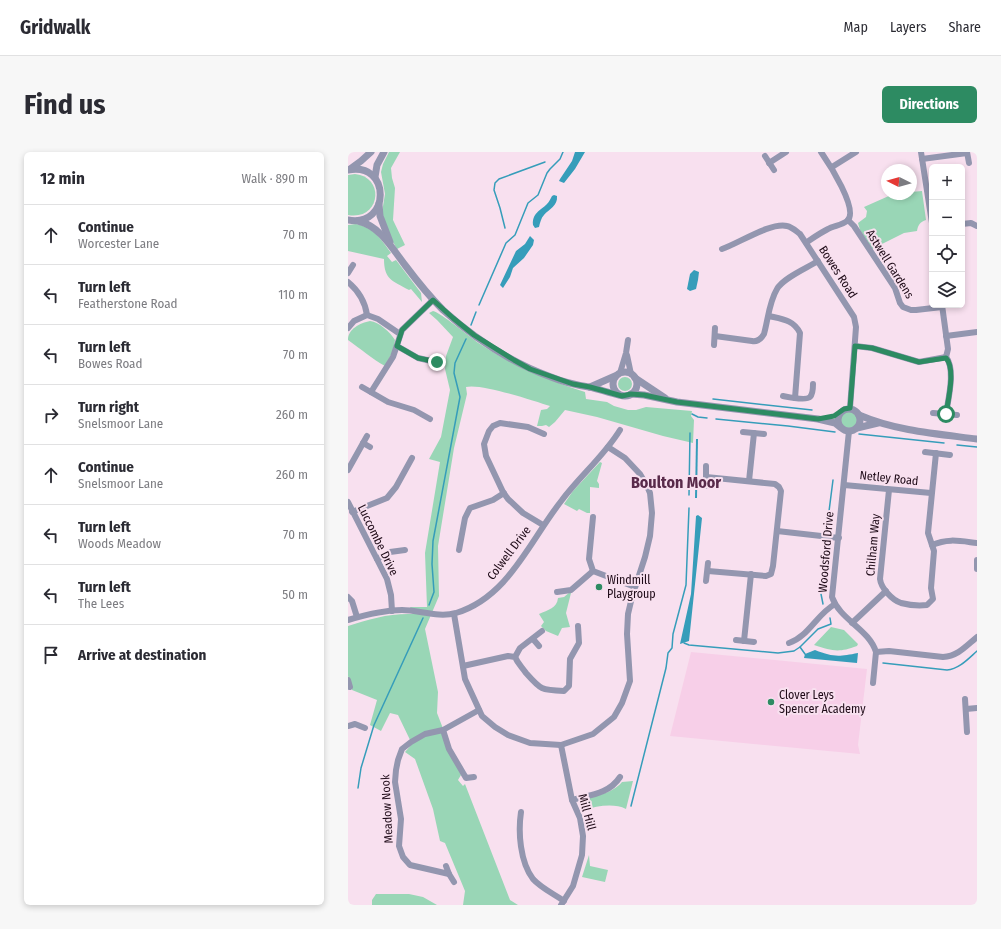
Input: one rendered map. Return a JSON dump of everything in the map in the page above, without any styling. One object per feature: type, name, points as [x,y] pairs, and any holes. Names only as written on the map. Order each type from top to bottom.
[{"type":"street","points":[[349,169],[361,161],[370,152]]},
{"type":"street","points":[[374,177],[384,152]]},
{"type":"street","points":[[769,162],[786,152]]},
{"type":"street","points":[[806,242],[828,229],[848,220],[850,217],[850,210],[842,187],[832,167],[820,152]]},
{"type":"street","points":[[832,167],[856,152]]},
{"type":"street","points":[[929,203],[922,155],[967,152],[969,163]]},
{"type":"street","points":[[765,156],[774,170]]},
{"type":"street","points":[[349,169],[364,170],[374,177],[380,189],[379,204],[382,223],[392,246]]},
{"type":"street","points":[[358,221],[372,215],[379,204]]},
{"type":"street","points":[[348,220],[368,224],[377,231],[392,246],[433,300],[474,335],[530,369],[551,378],[625,396],[631,394],[818,419],[835,423],[849,431],[878,423]]},
{"type":"street","name":"Astwell Gardens","points":[[848,220],[854,226],[895,288],[900,304],[911,310],[929,308]]},
{"type":"street","points":[[965,224],[971,223],[977,226]]},
{"type":"street","name":"Bowes Road","points":[[722,249],[775,225],[794,228],[806,242],[854,317],[856,327],[850,408]]},
{"type":"street","points":[[715,336],[752,341],[758,340],[764,334],[777,288],[782,283],[818,261]]},
{"type":"street","points":[[348,273],[353,265]]},
{"type":"street","points":[[348,282],[357,290],[364,301],[367,315]]},
{"type":"street","points":[[371,392],[393,357],[400,334],[408,324],[433,300]]},
{"type":"street","points":[[942,308],[948,349],[946,358],[950,365],[951,373],[946,414]]},
{"type":"street","points":[[348,328],[354,321],[367,315],[378,319],[400,334]]},
{"type":"street","points":[[769,316],[792,322],[798,328],[800,333],[795,398]]},
{"type":"street","points":[[714,345],[715,328]]},
{"type":"street","points":[[946,336],[977,332]]},
{"type":"street","points":[[619,395],[613,388],[613,384],[626,353],[628,340]]},
{"type":"street","points":[[397,346],[419,358],[440,363]]},
{"type":"street","points":[[855,346],[872,348],[919,362],[946,358]]},
{"type":"street","points":[[626,353],[637,385],[634,392],[631,394]]},
{"type":"street","points":[[590,387],[626,372],[668,400]]},
{"type":"street","points":[[783,396],[795,398],[810,397],[812,394],[813,384]]},
{"type":"street","points":[[362,387],[388,402],[414,410],[430,419]]},
{"type":"street","points":[[818,419],[829,417],[844,409],[850,408],[856,410],[860,415],[878,423],[924,432],[977,439]]},
{"type":"street","points":[[839,413],[837,420],[840,427]]},
{"type":"street","points":[[933,413],[957,415]]},
{"type":"street","points":[[857,428],[860,422],[860,415]]},
{"type":"street","points":[[543,525],[513,505],[504,493],[486,456],[484,444],[489,431],[493,426],[500,423],[528,427],[544,434]]},
{"type":"street","name":"Colwell Drive","points":[[348,620],[367,614],[402,610],[454,614],[487,598],[504,582],[543,525],[571,489],[608,447],[620,430]]},
{"type":"street","name":"Woodsford Drive","points":[[849,431],[832,597],[843,615],[872,643],[876,652]]},
{"type":"street","points":[[743,432],[764,434]]},
{"type":"street","points":[[749,481],[754,433]]},
{"type":"street","points":[[348,470],[367,436]]},
{"type":"street","points":[[363,443],[370,447]]},
{"type":"street","points":[[454,614],[465,679],[482,716],[495,727],[519,740],[530,743],[561,745],[593,734],[614,717],[622,702],[630,681],[628,624],[629,608],[650,536],[652,502],[647,486],[640,474],[625,458],[608,447]]},
{"type":"street","points":[[924,452],[950,455]]},
{"type":"street","name":"Chilham Way","points":[[890,490],[880,579],[881,584],[886,591],[901,603],[927,606],[933,599],[931,588],[934,551],[928,533],[936,453]]},
{"type":"street","points":[[352,512],[387,498],[392,493],[412,458]]},
{"type":"street","points":[[706,466],[706,486]]},
{"type":"street","points":[[403,475],[410,477]]},
{"type":"street","points":[[706,477],[775,484],[781,491],[771,574],[766,576],[708,571]]},
{"type":"street","name":"Netley Road","points":[[844,485],[931,493]]},
{"type":"street","points":[[459,550],[465,518],[470,508],[492,500],[504,493]]},
{"type":"street","name":"Luccombe Drive","points":[[348,502],[387,579],[391,595],[392,611]]},
{"type":"street","points":[[593,518],[589,559],[593,571]]},
{"type":"street","points":[[777,531],[839,538]]},
{"type":"street","points":[[932,545],[941,541],[950,540],[977,543]]},
{"type":"street","points":[[377,559],[390,552],[405,550]]},
{"type":"street","points":[[977,560],[977,569]]},
{"type":"street","points":[[706,581],[708,563]]},
{"type":"street","points":[[593,571],[635,587]]},
{"type":"street","points":[[557,592],[571,590],[593,571]]},
{"type":"street","points":[[744,641],[751,574]]},
{"type":"street","points":[[852,623],[886,591]]},
{"type":"street","points":[[348,597],[352,601],[357,617]]},
{"type":"street","points":[[789,643],[800,638],[825,611],[835,604]]},
{"type":"street","points":[[515,657],[520,666],[540,688],[564,691],[569,686],[570,659],[579,643],[578,626]]},
{"type":"street","points":[[515,657],[525,643],[533,639],[542,631]]},
{"type":"street","points":[[873,682],[876,652],[889,651],[943,657],[951,656],[957,654],[977,637]]},
{"type":"street","points":[[533,639],[539,646]]},
{"type":"street","points":[[736,640],[754,642]]},
{"type":"street","points":[[463,666],[508,656],[515,657]]},
{"type":"street","points":[[348,680],[350,687]]},
{"type":"street","points":[[965,700],[967,732]]},
{"type":"street","points":[[966,709],[977,708]]},
{"type":"street","name":"Meadow Nook","points":[[448,874],[410,865],[403,857],[400,846],[400,812],[395,782],[398,760],[402,749],[411,742],[425,734],[443,730],[479,710]]},
{"type":"street","points":[[348,726],[355,724],[364,728]]},
{"type":"street","points":[[443,730],[449,749],[463,779],[474,777]]},
{"type":"street","name":"Mill Hill","points":[[561,745],[572,800],[580,818],[583,836],[582,855],[573,886],[562,903]]},
{"type":"street","points":[[572,800],[601,793],[611,788],[620,777]]},
{"type":"street","points":[[520,812],[519,821],[521,847],[528,871],[533,879],[562,903]]},
{"type":"street","points":[[446,866],[448,874],[454,882]]},
{"type":"shaded area","name":"Clover Leys Spencer Academy","points":[[691,652],[867,669],[858,745],[860,754],[670,736]]},
{"type":"green space","points":[[389,152],[400,152],[391,168],[395,188],[393,220],[405,245],[397,249],[389,235],[382,212],[385,194],[381,172]]},
{"type":"green space","points":[[355,174],[365,177],[371,183],[375,190],[375,198],[367,212],[359,215],[348,215],[348,175]]},
{"type":"green space","points":[[917,191],[922,191],[926,220],[920,224],[917,231],[904,233],[872,249],[860,230],[858,223],[866,217],[867,211],[864,207],[881,199],[917,200]]},
{"type":"green space","points":[[356,224],[372,231],[380,239],[391,253],[387,256],[392,262],[396,260],[421,293],[422,302],[411,289],[409,290],[390,279],[384,266],[384,259],[348,251],[348,225]]},
{"type":"green space","points":[[433,311],[437,312],[492,352],[531,372],[585,392],[586,399],[607,402],[614,406],[628,410],[636,410],[646,407],[692,411],[691,416],[694,420],[693,443],[597,417],[565,410],[549,427],[546,425],[537,426],[541,410],[547,409],[550,406],[495,390],[473,386],[466,387],[467,394],[454,448],[438,546],[439,596],[425,629],[438,692],[437,713],[461,775],[458,780],[463,786],[465,784],[510,900],[518,905],[463,905],[465,891],[445,843],[440,841],[433,809],[415,759],[405,752],[412,744],[398,715],[390,713],[381,731],[370,725],[377,700],[352,690],[348,676],[348,626],[396,614],[413,614],[410,607],[427,607],[425,553],[440,462],[429,459],[441,437],[450,390],[445,369],[446,356],[453,337],[429,313]]},
{"type":"green space","points":[[370,321],[377,323],[384,328],[395,340],[393,351],[385,366],[348,340],[350,333],[355,327]]},
{"type":"green space","points":[[625,377],[630,379],[632,384],[630,389],[625,391],[620,389],[618,384],[620,379]]},
{"type":"green space","points":[[849,412],[856,417],[857,420],[852,427],[849,428],[842,423],[841,420],[846,413]]},
{"type":"green space","points":[[600,462],[602,463],[597,481],[599,488],[590,487],[590,513],[579,509],[577,511],[564,504],[573,491]]},
{"type":"green space","points":[[570,592],[566,613],[570,627],[562,628],[558,636],[546,631],[541,626],[544,622],[539,614],[552,608],[556,604],[558,598],[564,597]]},
{"type":"green space","points":[[831,627],[844,630],[858,644],[857,646],[845,650],[836,650],[826,649],[814,645]]},
{"type":"green space","points":[[633,781],[626,809],[616,806],[605,806],[584,810],[580,800],[608,792],[622,782]]},
{"type":"green space","points":[[589,855],[590,866],[608,870],[605,882],[582,877]]},
{"type":"green space","points":[[376,894],[409,894],[423,897],[437,905],[372,905],[372,900]]},
{"type":"water","points":[[575,152],[585,152],[575,169],[564,183],[559,181],[572,161]]},
{"type":"water","points":[[554,195],[557,196],[556,202],[553,207],[543,216],[539,227],[535,228],[533,221],[535,215]]},
{"type":"water","points":[[530,236],[534,240],[533,245],[524,258],[513,268],[510,277],[503,288],[500,285],[516,251],[525,244]]},
{"type":"water","points":[[694,270],[699,272],[698,280],[696,289],[690,291],[687,289],[690,274]]},
{"type":"water","points":[[696,439],[698,439],[697,498],[695,498]]},
{"type":"water","points":[[698,515],[702,518],[689,641],[680,644],[691,594],[696,516]]},
{"type":"water","points":[[815,650],[836,656],[858,653],[857,663],[804,658],[805,654]]},
{"type":"waterway","points":[[479,305],[506,243],[515,235],[528,203],[538,195],[547,173],[560,159],[563,152]]},
{"type":"waterway","points":[[505,228],[494,190],[495,183],[499,179],[545,162]]},
{"type":"waterway","points":[[471,325],[476,312]]},
{"type":"waterway","points":[[429,605],[434,592],[432,564],[433,541],[460,397],[454,373],[455,363],[466,339]]},
{"type":"waterway","points":[[713,399],[812,410]]},
{"type":"waterway","points":[[692,414],[698,417],[707,418]]},
{"type":"waterway","points":[[716,419],[835,432]]},
{"type":"waterway","points":[[689,495],[690,433]]},
{"type":"waterway","points":[[859,434],[944,443]]},
{"type":"waterway","points":[[957,445],[977,447]]},
{"type":"waterway","points":[[827,527],[833,480]]},
{"type":"waterway","points":[[631,806],[666,668],[668,653],[672,648],[673,634],[686,585],[689,508]]},
{"type":"waterway","points":[[822,586],[826,548]]},
{"type":"waterway","points":[[821,594],[823,604]]},
{"type":"waterway","points":[[358,788],[361,768],[374,725],[423,618]]},
{"type":"waterway","points":[[684,643],[689,645],[778,653],[794,651],[818,629],[831,624],[830,618]]},
{"type":"waterway","points":[[800,647],[805,654]]},
{"type":"waterway","points":[[883,663],[947,670],[959,666],[977,651]]},
{"type":"place","name":"Windmill Playgroup","points":[[599,587]]},
{"type":"place","name":"Clover Leys Spencer Academy","points":[[771,702]]},
{"type":"district","name":"Boulton Moor","points":[[676,482]]},
{"type":"route","points":[[437,362],[418,358],[397,346],[402,330],[433,300],[474,335],[514,360],[530,369],[566,383],[590,387],[622,396],[628,396],[631,394],[644,395],[677,402],[797,417],[818,419],[829,417],[844,409],[850,408],[855,346],[872,348],[919,362],[946,358],[949,361],[951,373],[946,414]]}]
